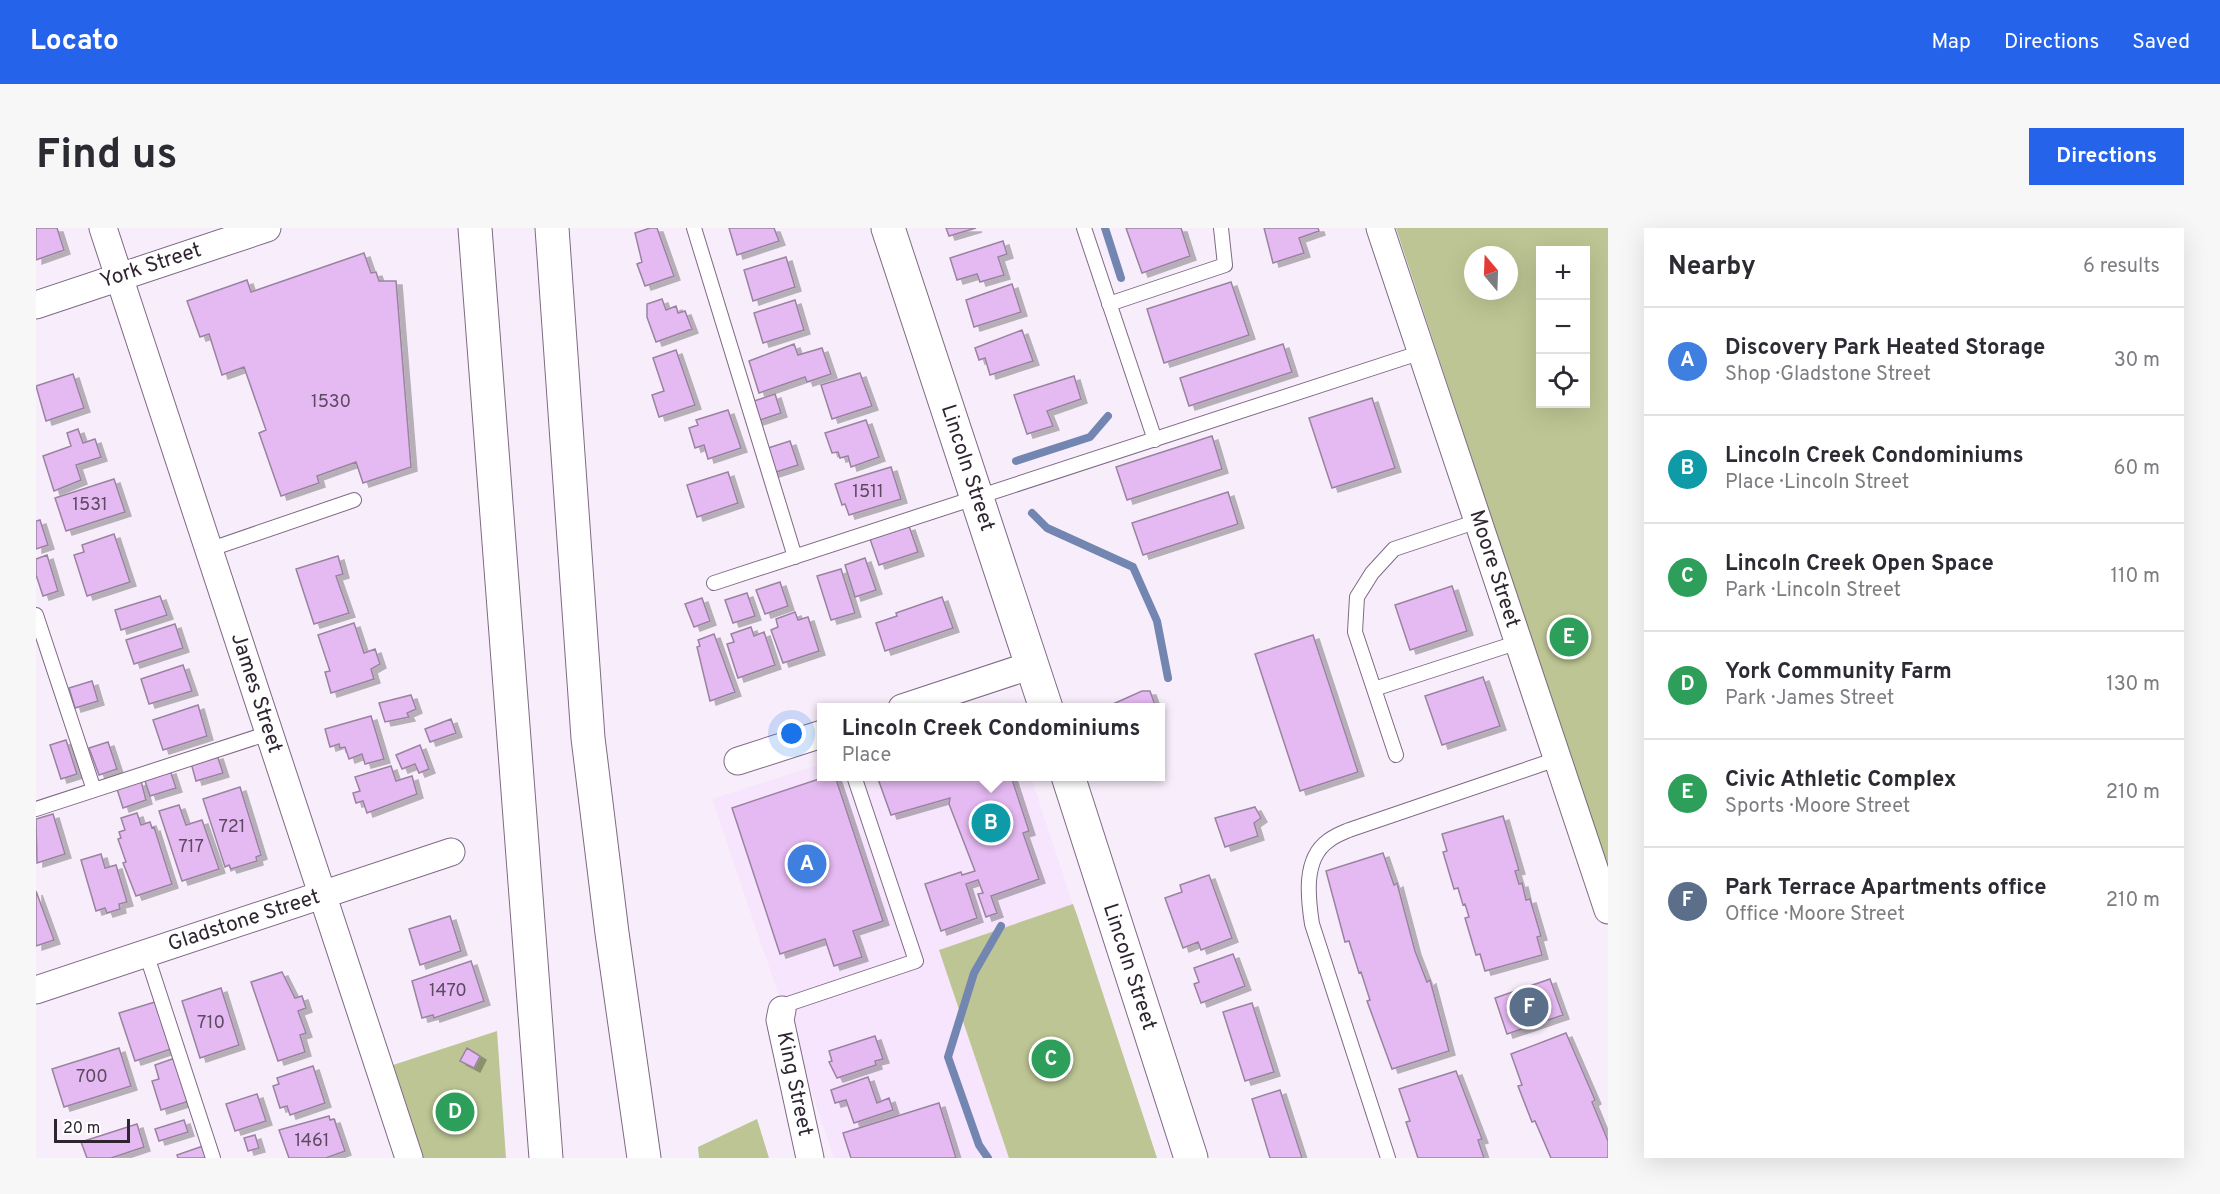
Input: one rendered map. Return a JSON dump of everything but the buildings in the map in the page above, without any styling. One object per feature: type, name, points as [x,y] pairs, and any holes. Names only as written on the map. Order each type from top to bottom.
[{"type":"main road","points":[[475,228],[546,1158]]},
{"type":"main road","points":[[552,228],[588,738],[612,933],[644,1158]]},
{"type":"main road","name":"Lincoln Street","points":[[888,228],[1044,703]]},
{"type":"main road","name":"Lincoln Street","points":[[1069,781],[1191,1158]]},
{"type":"main road","points":[[612,933],[625,1158]]},
{"type":"street","name":"James Street","points":[[103,228],[409,1158]]},
{"type":"street","name":"York Street","points":[[36,305],[267,228]]},
{"type":"street","name":"Moore Street","points":[[1380,228],[1608,910]]},
{"type":"street","points":[[946,701],[1032,665]]},
{"type":"street","points":[[738,761],[817,736]]},
{"type":"street","name":"Gladstone Street","points":[[36,990],[451,852]]},
{"type":"street","name":"King Street","points":[[782,1010],[780,1020],[810,1158]]},
{"type":"lane","points":[[694,228],[795,557]]},
{"type":"lane","points":[[1084,228],[1155,440]]},
{"type":"lane","points":[[1109,304],[1225,265],[1221,228]]},
{"type":"lane","points":[[714,583],[1422,352]]},
{"type":"lane","points":[[208,550],[354,500]]},
{"type":"lane","points":[[1396,755],[1355,632],[1354,606],[1372,573],[1394,549],[1478,521]]},
{"type":"lane","points":[[36,615],[94,790]]},
{"type":"lane","points":[[1374,689],[1519,642]]},
{"type":"lane","points":[[36,809],[269,733]]},
{"type":"lane","points":[[1388,1158],[1312,924],[1308,894],[1312,866],[1326,842],[1348,830],[1557,759]]},
{"type":"lane","points":[[782,1010],[794,1002],[916,961],[855,781]]},
{"type":"lane","points":[[146,953],[213,1158]]},
{"type":"shaded area","points":[[817,765],[817,781],[1032,781],[1157,1158],[834,1158],[712,799]]},
{"type":"green space","points":[[1396,228],[1608,228],[1608,871]]},
{"type":"green space","points":[[1073,904],[1157,1158],[1009,1158],[939,950]]},
{"type":"green space","points":[[497,1031],[506,1158],[423,1158],[393,1065]]},
{"type":"green space","points":[[757,1119],[769,1158],[699,1158],[698,1147]]},
{"type":"waterway","points":[[1105,228],[1121,278]]},
{"type":"waterway","points":[[1016,461],[1090,437],[1108,416]]},
{"type":"waterway","points":[[1032,513],[1047,528],[1133,567],[1157,621],[1168,678]]},
{"type":"waterway","points":[[988,1158],[979,1145],[948,1057],[974,973],[1001,926]]},
{"type":"place","name":"Civic Athletic Complex","points":[[1569,637]]},
{"type":"place","name":"Lincoln Creek Condominiums","points":[[991,823]]},
{"type":"place","name":"Discovery Park Heated Storage","points":[[807,864]]},
{"type":"place","name":"Park Terrace Apartments office","points":[[1529,1007]]},
{"type":"place","name":"Lincoln Creek Open Space","points":[[1051,1059]]},
{"type":"place","name":"York Community Farm","points":[[455,1112]]}]
